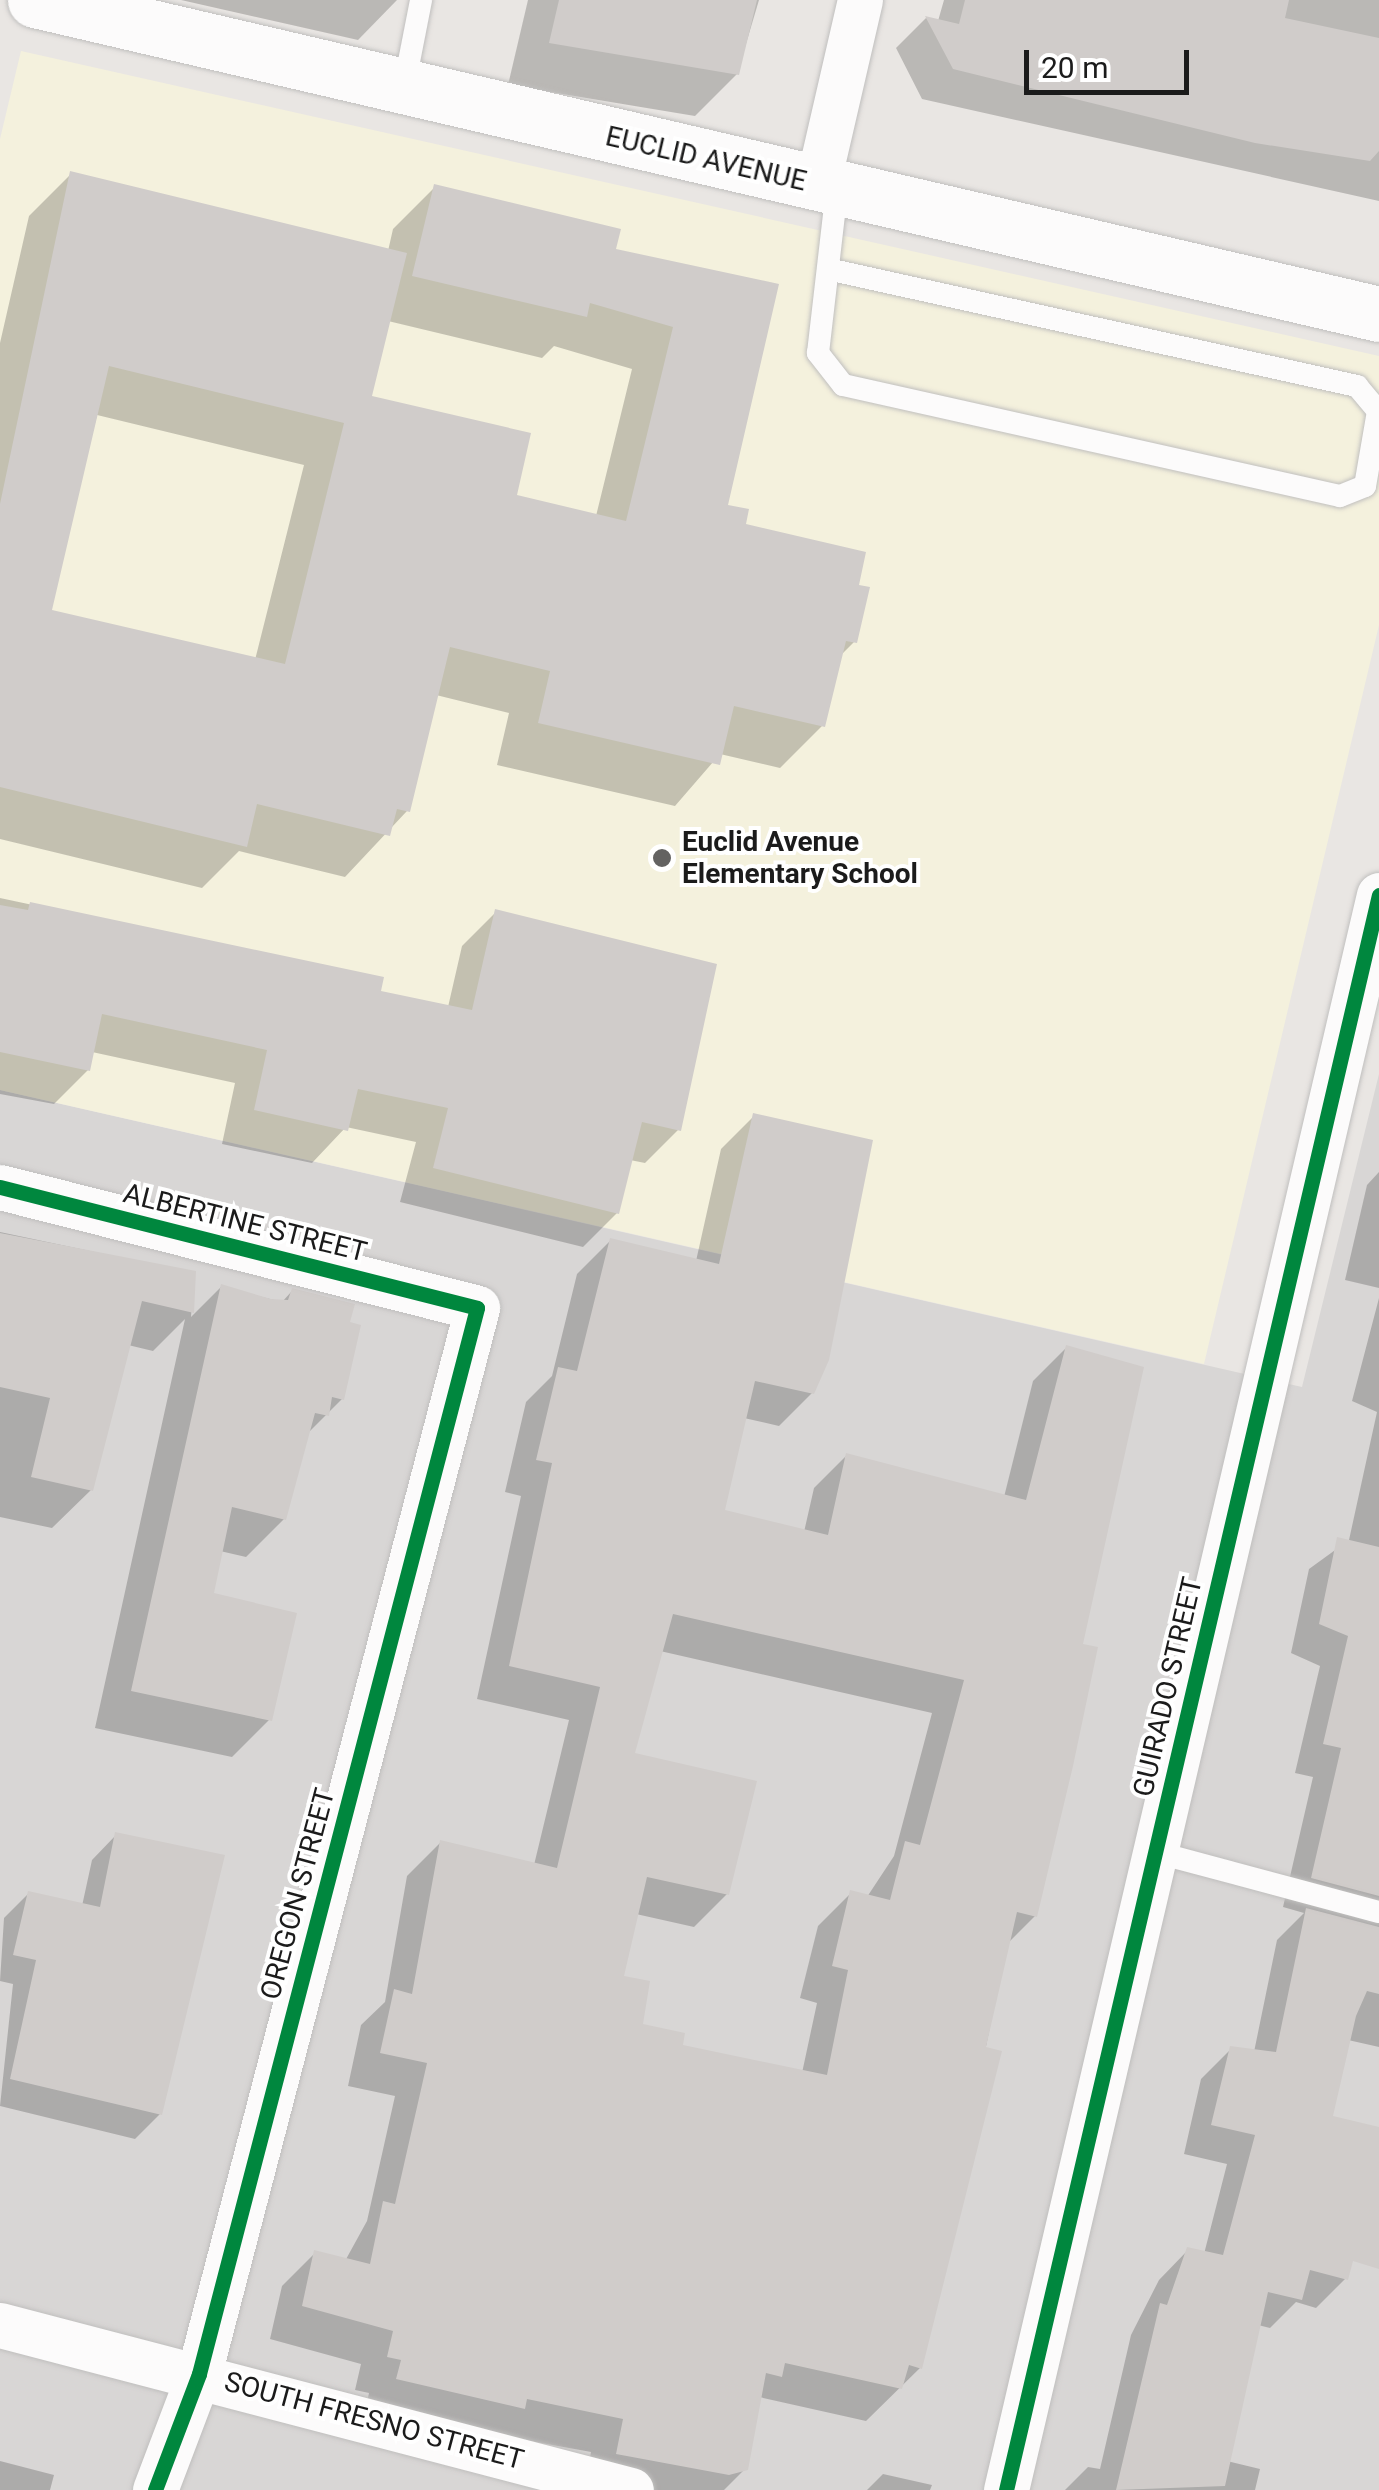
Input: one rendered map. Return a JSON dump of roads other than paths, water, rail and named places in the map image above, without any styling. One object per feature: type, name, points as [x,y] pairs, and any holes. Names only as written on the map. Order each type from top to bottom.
[{"type":"street","name":"EUCLID AVENUE","points":[[35,0],[1379,314]]},
{"type":"street","points":[[827,188],[860,0]]},
{"type":"street","name":"GUIRADO STREET","points":[[1006,2490],[1379,894]]},
{"type":"street","name":"ALBERTINE STREET","points":[[0,1187],[478,1308]]},
{"type":"street","name":"OREGON STREET","points":[[155,2490],[199,2374],[478,1308]]},
{"type":"street","name":"SOUTH FRESNO STREET","points":[[0,2325],[199,2374],[630,2490]]},
{"type":"lane","points":[[404,87],[421,0]]},
{"type":"lane","points":[[827,188],[832,270],[818,354],[843,385],[1340,496],[1372,488],[1378,411],[1357,386],[832,270]]},
{"type":"lane","points":[[1155,1852],[1379,1912]]},
{"type":"place","name":"Euclid Avenue Elementary School","points":[[662,858]]}]
